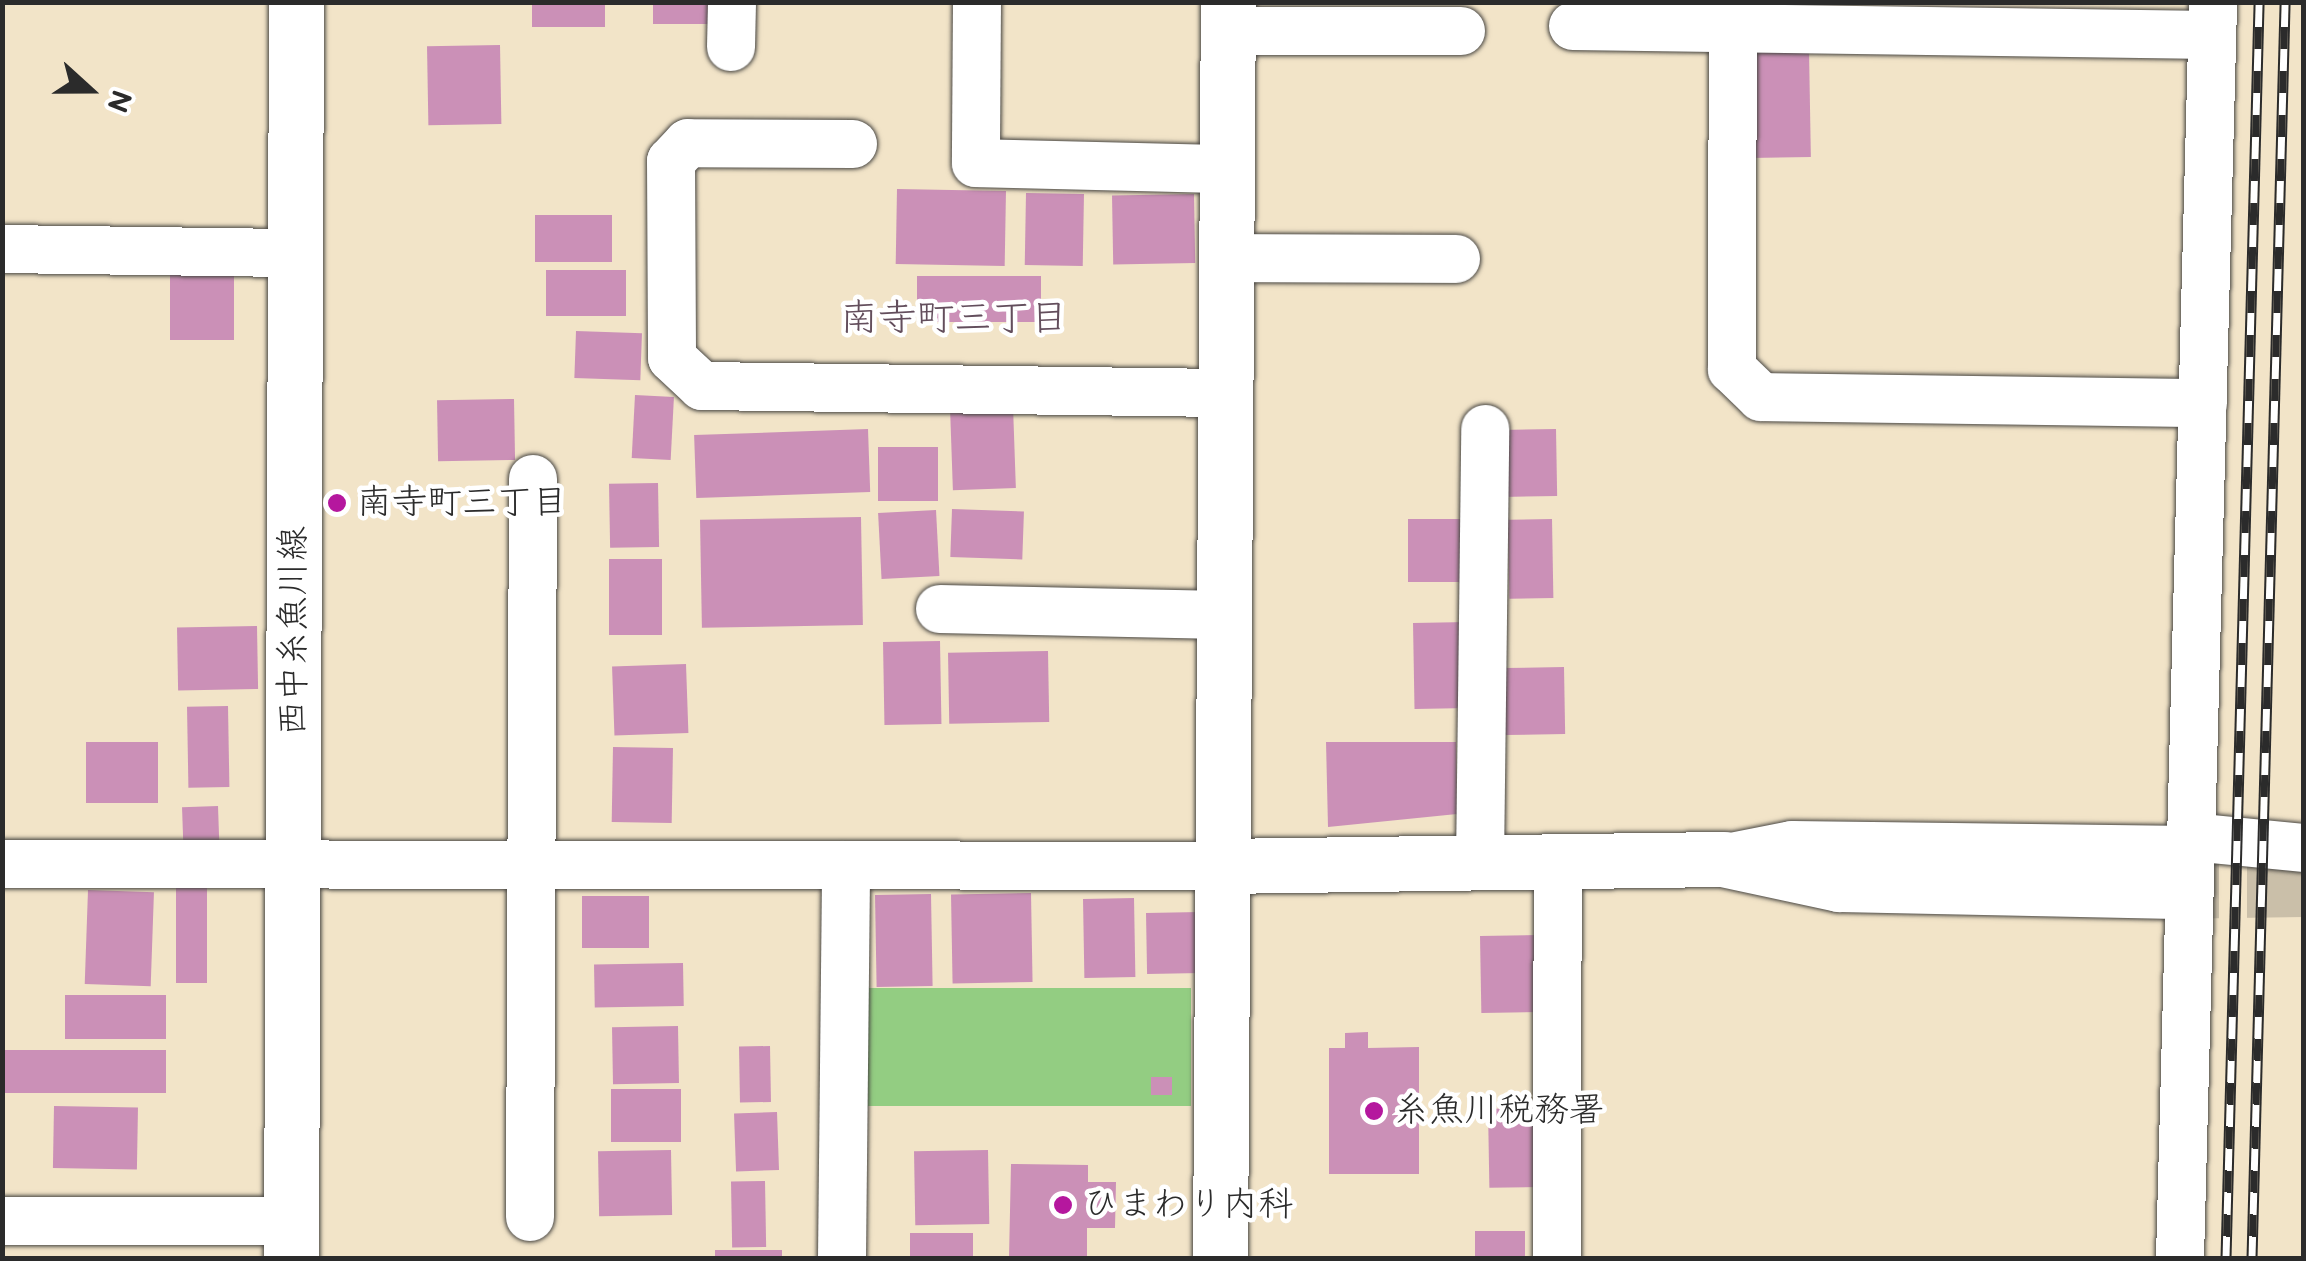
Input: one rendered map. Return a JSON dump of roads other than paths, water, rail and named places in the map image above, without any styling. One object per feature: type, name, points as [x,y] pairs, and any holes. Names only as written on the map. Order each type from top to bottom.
[{"type":"street","name":"西中糸魚川線","points":[[291,1240],[296,2]]},
{"type":"street","points":[[978,2],[976,163],[1226,169]]},
{"type":"street","points":[[1733,15],[1732,368],[1761,397],[2202,402]]},
{"type":"street","points":[[1573,26],[1733,15],[2212,19],[2202,402],[2182,859],[2180,1258]]},
{"type":"street","points":[[1220,1258],[1228,17],[1460,31]]},
{"type":"street","points":[[853,144],[688,143],[671,161],[672,358],[702,386],[1224,393]]},
{"type":"street","points":[[2,249],[295,253]]},
{"type":"street","points":[[1225,258],[1456,259]]},
{"type":"street","points":[[1480,862],[1485,429]]},
{"type":"street","points":[[530,1217],[533,478]]},
{"type":"street","points":[[940,609],[1222,616]]},
{"type":"street","points":[[2,864],[1220,866],[1723,858],[1840,884],[2304,848]]},
{"type":"street","points":[[1557,1258],[1558,861]]},
{"type":"street","points":[[842,1258],[846,865]]},
{"type":"street","points":[[2,1220],[291,1240]]},
{"type":"tunnel","points":[[2164,891],[2304,889]]},
{"type":"railway","points":[[2226,1258],[2259,2]]},
{"type":"railway","points":[[2252,1258],[2285,2]]},
{"type":"place","name":"南寺町三丁目","points":[[337,503]]},
{"type":"place","name":"糸魚川税務署","points":[[1374,1111]]},
{"type":"place","name":"ひまわり内科","points":[[1063,1205]]},
{"type":"district","name":"南寺町三丁目","points":[[954,319]]}]
